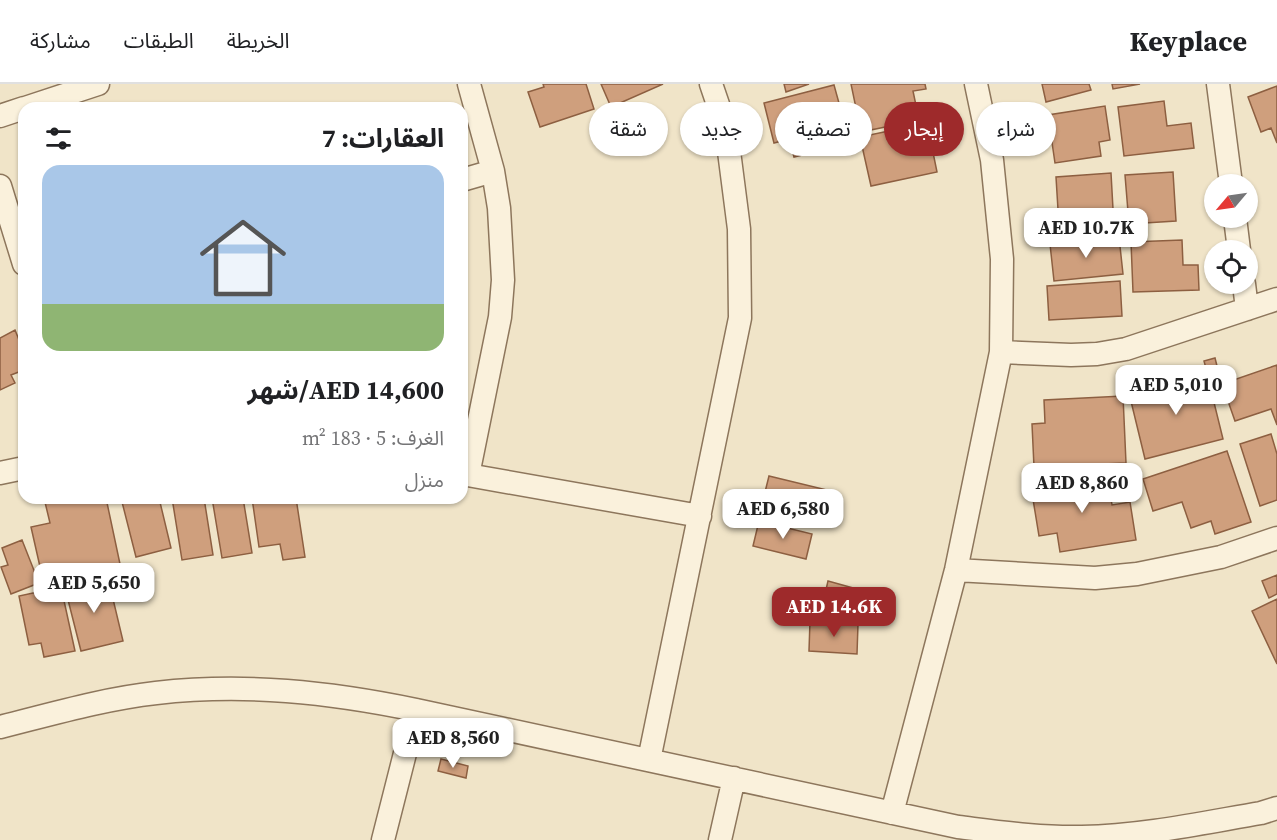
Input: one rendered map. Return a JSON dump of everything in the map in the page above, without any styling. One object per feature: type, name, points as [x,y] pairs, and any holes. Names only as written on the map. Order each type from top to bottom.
[{"type":"street","points":[[43,102],[98,84]]},
{"type":"street","points":[[468,461],[500,317],[503,280],[501,220],[493,171],[469,84]]},
{"type":"street","points":[[648,760],[740,318],[737,218],[726,128],[711,84]]},
{"type":"street","points":[[892,813],[956,570],[1001,352],[1002,259],[992,160],[976,84]]},
{"type":"street","points":[[1218,84],[1230,174]]},
{"type":"street","points":[[0,116],[18,110]]},
{"type":"street","points":[[468,178],[493,171]]},
{"type":"street","points":[[0,186],[18,244]]},
{"type":"street","points":[[1245,294],[1247,309]]},
{"type":"street","points":[[1001,352],[1071,355],[1097,354],[1126,349],[1277,299]]},
{"type":"street","points":[[0,473],[18,469]]},
{"type":"street","points":[[468,475],[700,516]]},
{"type":"street","points":[[956,570],[1095,578],[1137,574],[1221,557],[1277,538]]},
{"type":"street","points":[[0,727],[87,704],[156,693],[220,688],[286,690],[351,697],[734,778],[892,813],[956,834],[1091,837],[1141,833],[1261,813],[1277,808]]},
{"type":"street","points":[[383,840],[416,710]]},
{"type":"street","points":[[720,840],[734,778]]},
{"type":"building","points":[[543,84],[586,84],[592,102],[589,102],[589,111],[540,127],[528,92],[544,87]]},
{"type":"building","points":[[601,84],[663,84],[622,102],[609,102]]},
{"type":"building","points":[[784,84],[809,84],[786,92]]},
{"type":"building","points":[[851,84],[925,84],[926,89],[913,91],[915,102],[884,102],[884,127],[872,130],[872,102],[855,102]]},
{"type":"building","points":[[1042,84],[1089,84],[1091,90],[1046,102]]},
{"type":"building","points":[[1112,84],[1140,84],[1113,89]]},
{"type":"building","points":[[834,85],[839,102],[775,102],[774,143],[764,103]]},
{"type":"building","points":[[1277,86],[1277,143],[1271,128],[1261,132],[1248,97]]},
{"type":"building","points":[[1164,101],[1167,126],[1191,123],[1194,148],[1124,156],[1118,107]]},
{"type":"building","points":[[1105,106],[1110,140],[1099,142],[1101,156],[1055,163],[1056,114]]},
{"type":"building","points":[[884,132],[884,156],[934,156],[937,172],[871,186],[864,156],[872,156],[872,134]]},
{"type":"building","points":[[1173,172],[1176,221],[1129,224],[1125,175]]},
{"type":"building","points":[[1111,173],[1113,209],[1110,210],[1111,222],[1059,226],[1056,177]]},
{"type":"building","points":[[1119,237],[1123,274],[1054,281],[1050,244]]},
{"type":"building","points":[[1182,240],[1183,265],[1198,265],[1199,290],[1133,292],[1131,242]]},
{"type":"building","points":[[1120,281],[1122,316],[1049,320],[1047,286]]},
{"type":"building","points":[[15,330],[18,337],[18,372],[11,375],[15,383],[0,390],[0,338]]},
{"type":"building","points":[[1215,358],[1219,374],[1208,376],[1204,361]]},
{"type":"building","points":[[1277,365],[1277,425],[1271,409],[1235,421],[1222,384]]},
{"type":"building","points":[[1207,374],[1223,439],[1145,459],[1129,393]]},
{"type":"building","points":[[1123,396],[1126,463],[1034,467],[1032,424],[1045,423],[1044,400]]},
{"type":"building","points":[[1271,434],[1277,454],[1277,500],[1260,506],[1240,444]]},
{"type":"building","points":[[1227,451],[1251,522],[1215,534],[1211,521],[1191,528],[1182,502],[1153,511],[1143,479]]},
{"type":"building","points":[[769,476],[831,491],[824,519],[762,504]]},
{"type":"building","points":[[1107,476],[1112,505],[1130,502],[1136,540],[1060,552],[1057,533],[1039,536],[1031,487]]},
{"type":"building","points":[[45,504],[107,504],[120,564],[43,580],[31,527],[50,523]]},
{"type":"building","points":[[123,504],[160,504],[171,548],[136,557]]},
{"type":"building","points":[[173,504],[205,504],[213,555],[182,560]]},
{"type":"building","points":[[213,504],[244,504],[252,553],[222,558]]},
{"type":"building","points":[[253,504],[297,504],[305,557],[283,560],[280,544],[259,547]]},
{"type":"building","points":[[759,521],[812,534],[806,559],[753,546]]},
{"type":"building","points":[[22,540],[39,583],[11,594],[1,567],[8,565],[2,548]]},
{"type":"building","points":[[1277,575],[1277,594],[1269,598],[1262,581]]},
{"type":"building","points":[[108,578],[123,641],[81,651],[65,588]]},
{"type":"building","points":[[828,581],[875,594],[869,619],[822,607]]},
{"type":"building","points":[[61,587],[75,651],[44,657],[41,643],[29,645],[19,596]]},
{"type":"building","points":[[1277,599],[1277,664],[1252,611]]},
{"type":"building","points":[[810,621],[858,624],[857,654],[809,651]]},
{"type":"building","points":[[441,759],[468,766],[466,778],[438,771]]}]
